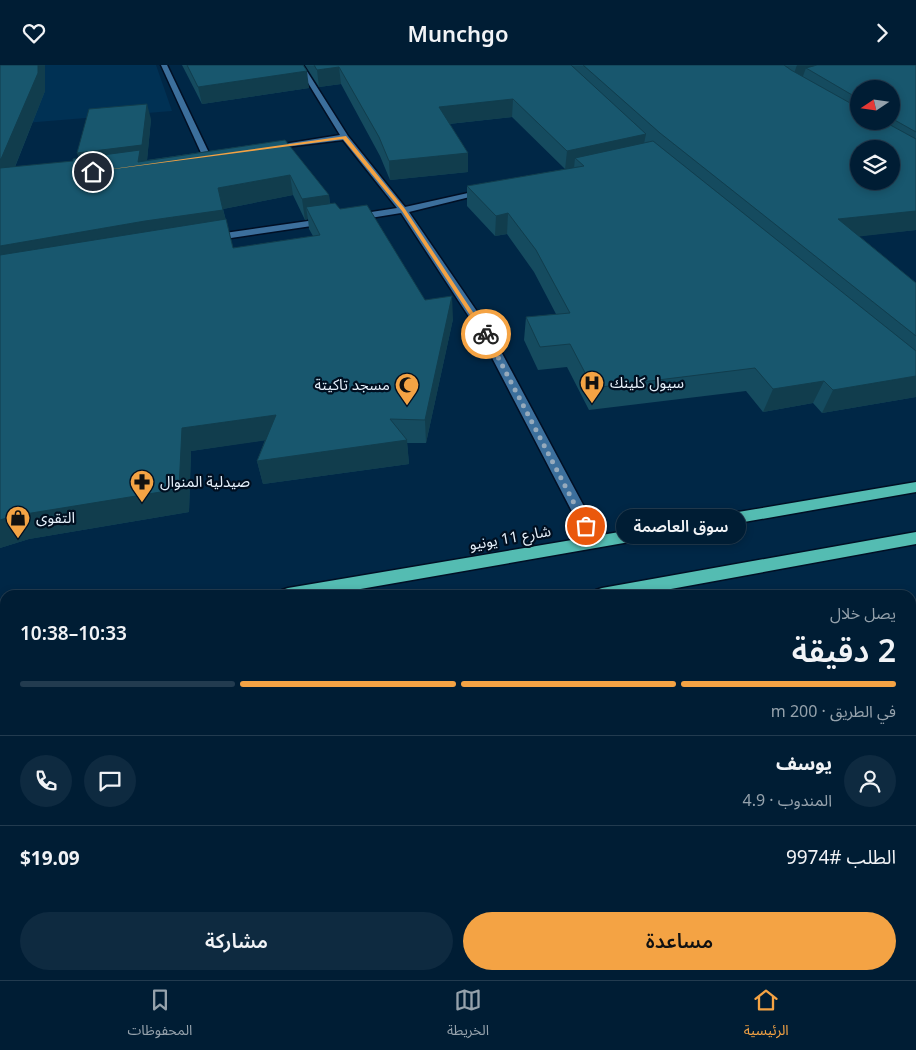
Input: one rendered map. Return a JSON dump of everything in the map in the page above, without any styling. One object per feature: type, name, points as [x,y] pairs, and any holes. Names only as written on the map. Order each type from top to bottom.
[{"type":"highway","name":"شارع 11 يونيو","points":[[317,590],[916,487]]},
{"type":"highway","points":[[630,590],[916,538]]},
{"type":"street","points":[[164,65],[206,155]]},
{"type":"street","points":[[300,65],[344,137],[404,210],[483,329],[595,542]]},
{"type":"street","points":[[256,149],[344,137]]},
{"type":"street","points":[[197,156],[216,154]]},
{"type":"street","points":[[200,240],[404,210],[499,189]]},
{"type":"shaded area","points":[[0,65],[156,65],[172,111],[0,125]]},
{"type":"building","points":[[0,65],[38,65],[38,73],[1,159],[0,159]]},
{"type":"building","points":[[187,65],[303,65],[307,71],[198,87]]},
{"type":"building","points":[[314,65],[571,65],[646,134],[567,151],[513,99],[439,107],[468,153],[389,161],[379,137],[339,67],[317,70]]},
{"type":"building","points":[[583,65],[784,65],[850,103],[850,130],[900,130],[916,139],[916,211],[838,219],[916,283],[916,336],[660,133]]},
{"type":"building","points":[[817,65],[916,65],[916,132],[900,123],[900,80],[850,80],[850,94],[806,68]]},
{"type":"building","points":[[147,104],[142,145],[77,153],[89,109]]},
{"type":"building","points":[[285,140],[329,195],[302,199],[290,175],[218,188],[223,210],[145,221],[0,246],[0,168],[73,161],[73,159],[140,150],[138,162]]},
{"type":"building","points":[[653,141],[916,351],[916,376],[833,390],[824,381],[773,389],[755,368],[593,388],[570,344],[540,347],[526,317],[570,313],[536,250],[508,213],[496,216],[467,186],[584,166],[575,158]]},
{"type":"building","points":[[335,203],[340,209],[367,205],[425,300],[452,296],[425,420],[390,419],[407,440],[257,461],[276,415],[182,428],[179,489],[13,516],[0,520],[0,255],[226,219],[233,248],[320,235],[306,207]]},
{"type":"way so far","points":[[486,334],[586,526]]},
{"type":"place","name":"سيول كلينك","points":[[592,404]]},
{"type":"place","name":"مسجد تاكيتة","points":[[407,406]]},
{"type":"place","name":"صيدلية المنوال","points":[[142,503]]},
{"type":"place","name":"سوق العاصمة","points":[[586,526]]},
{"type":"place","name":"التقوى","points":[[18,539]]},
{"type":"route","points":[[93,172],[344,137],[404,210],[486,334]]}]
